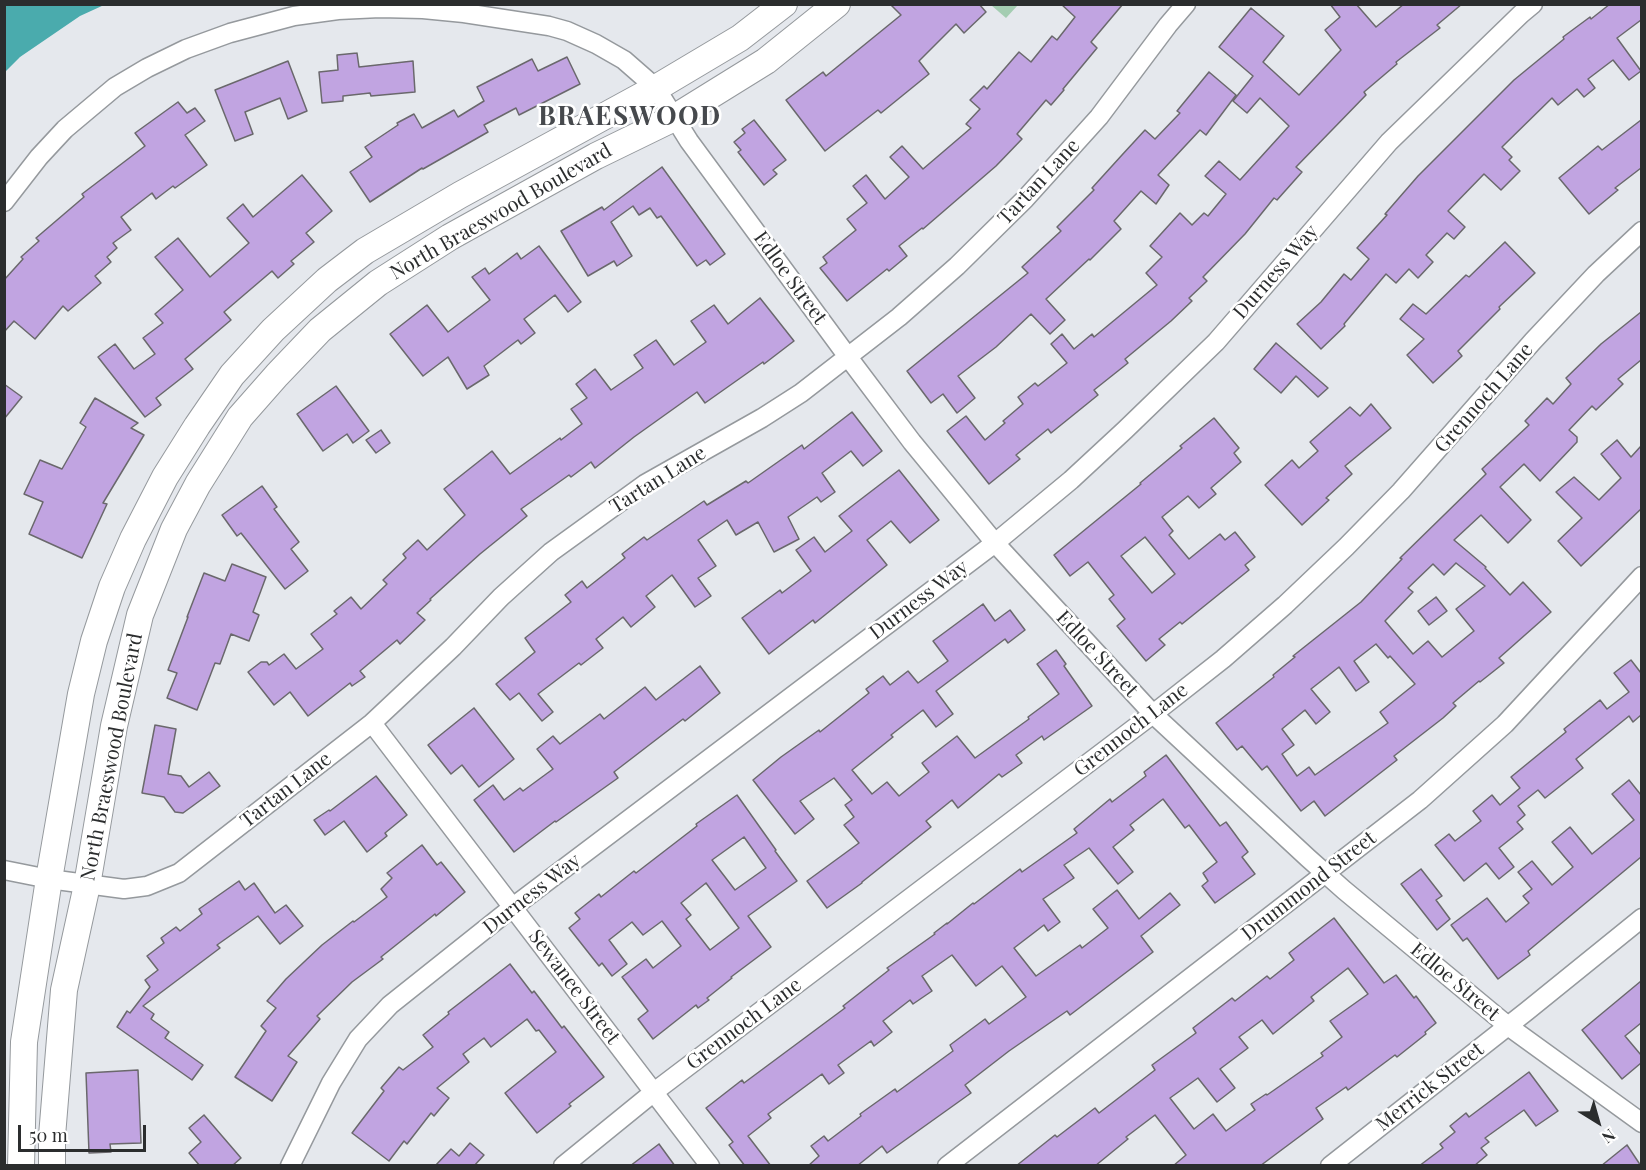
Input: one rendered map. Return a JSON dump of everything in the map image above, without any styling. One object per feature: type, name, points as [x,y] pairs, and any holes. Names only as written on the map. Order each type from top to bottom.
[{"type":"main road","name":"North Braeswood Boulevard","points":[[21,1166],[24,1042],[81,694],[94,641],[112,587],[133,539],[165,477],[196,426],[232,375],[273,330],[327,280],[365,251],[460,195],[656,88],[740,38],[784,4]]},
{"type":"main road","name":"North Braeswood Boulevard","points":[[52,1166],[52,1136],[64,990],[87,885],[114,726],[140,615],[174,530],[198,484],[244,412],[321,330],[378,283],[480,220],[596,156],[674,118],[766,61],[837,4]]},
{"type":"main road","points":[[218,395],[244,412]]},
{"type":"street","name":"Tartan Lane","points":[[4,870],[49,879],[124,889],[147,886],[178,873],[372,723],[501,597],[551,552],[645,484],[762,418],[801,393],[899,317],[957,266],[1025,199],[1099,117],[1168,24],[1186,4]]},
{"type":"street","name":"Durness Way","points":[[290,1166],[331,1083],[358,1039],[390,1005],[513,908],[995,543],[1078,472],[1216,342],[1389,142],[1533,4]]},
{"type":"street","name":"Edloe Street","points":[[4,202],[39,157],[65,129],[115,87],[186,49],[230,33],[294,16],[338,10],[423,9],[549,26],[596,44],[624,60],[656,88],[674,118],[912,442],[995,543],[1153,714],[1325,874],[1508,1026],[1641,1123]]},
{"type":"street","name":"Grennoch Lane","points":[[563,1166],[654,1092],[1223,659],[1285,605],[1401,491],[1541,333],[1596,274],[1641,231]]},
{"type":"street","name":"Drummond Street","points":[[947,1166],[1420,800],[1505,724],[1641,576]]},
{"type":"street","name":"Sewanee Street","points":[[372,723],[710,1166]]},
{"type":"street","name":"Merrick Street","points":[[1330,1166],[1641,918]]},
{"type":"green space","points":[[991,5],[1018,5],[1006,18]]},
{"type":"water","points":[[5,4],[104,5],[80,16],[20,57],[5,72]]},
{"type":"building","points":[[890,4],[979,4],[986,12],[964,33],[956,24],[919,61],[929,74],[881,113],[878,110],[825,151],[786,100],[823,72],[826,76],[901,15]]},
{"type":"building","points":[[1061,4],[1123,4],[1091,42],[1097,48],[1064,90],[1051,105],[1046,100],[1017,134],[1022,139],[996,166],[923,229],[899,246],[907,256],[847,301],[820,268],[827,263],[823,257],[856,230],[847,219],[867,203],[853,186],[866,175],[885,199],[909,177],[890,157],[902,146],[923,169],[971,128],[966,124],[980,109],[970,100],[984,86],[987,89],[1019,52],[1031,62],[1052,36],[1057,40],[1075,17]]},
{"type":"building","points":[[1330,4],[1356,4],[1376,27],[1404,4],[1462,4],[1437,25],[1440,28],[1396,62],[1397,64],[1364,92],[1366,95],[1296,167],[1302,172],[1277,200],[1274,198],[1245,234],[1203,277],[1207,281],[1189,298],[1192,301],[1125,359],[1128,363],[1094,390],[1098,395],[1051,433],[1048,429],[1016,455],[1020,459],[989,484],[947,431],[966,416],[985,440],[1005,423],[1003,421],[1023,404],[1018,397],[1035,383],[1038,386],[1067,363],[1051,344],[1062,334],[1074,349],[1092,334],[1094,337],[1157,285],[1146,273],[1162,257],[1150,246],[1180,213],[1192,225],[1204,213],[1208,216],[1226,194],[1205,176],[1219,161],[1240,180],[1289,126],[1260,98],[1247,113],[1233,101],[1253,76],[1219,47],[1251,8],[1284,36],[1263,62],[1299,95],[1341,50],[1325,30],[1340,17]]},
{"type":"building","points":[[1610,4],[1641,4],[1641,20],[1617,38],[1641,71],[1629,80],[1613,60],[1588,79],[1595,88],[1584,97],[1577,89],[1558,105],[1552,98],[1502,147],[1512,157],[1509,160],[1520,171],[1501,190],[1484,174],[1448,211],[1465,227],[1454,239],[1447,233],[1426,255],[1433,262],[1418,278],[1409,269],[1396,283],[1386,274],[1344,324],[1345,326],[1321,349],[1297,324],[1321,302],[1344,274],[1351,280],[1369,259],[1357,248],[1387,215],[1385,214],[1418,176],[1514,80],[1564,39],[1563,37]]},
{"type":"building","points":[[357,53],[359,67],[413,61],[415,92],[343,96],[343,101],[322,103],[319,72],[338,70],[337,55]]},
{"type":"building","points":[[567,57],[580,84],[519,115],[516,108],[484,125],[488,132],[422,168],[370,202],[350,172],[372,157],[365,147],[398,125],[397,123],[414,114],[422,128],[454,110],[458,117],[484,101],[477,87],[532,59],[538,71]]},
{"type":"building","points":[[288,61],[307,111],[288,119],[280,98],[245,112],[253,134],[235,141],[215,90]]},
{"type":"building","points":[[1209,72],[1236,95],[1206,135],[1200,130],[1158,175],[1169,185],[1156,204],[1141,191],[1114,221],[1121,229],[1046,299],[1065,320],[1050,334],[1031,314],[996,347],[958,376],[975,398],[957,413],[943,394],[931,403],[907,371],[1028,273],[1022,267],[1061,231],[1057,227],[1094,190],[1092,188],[1145,130],[1155,139],[1180,113],[1177,111]]},
{"type":"building","points":[[178,102],[187,113],[195,108],[205,121],[185,135],[207,165],[156,199],[152,193],[121,217],[131,230],[113,243],[117,248],[107,257],[111,262],[95,276],[101,283],[68,311],[63,306],[35,339],[14,321],[4,332],[4,280],[23,259],[21,257],[39,241],[36,238],[84,197],[82,194],[145,146],[135,133]]},
{"type":"building","points":[[754,120],[786,160],[773,170],[777,174],[764,185],[738,152],[741,150],[734,142],[745,133],[742,129]]},
{"type":"building","points":[[1641,120],[1641,168],[1615,188],[1618,190],[1589,214],[1559,178],[1598,146],[1602,150]]},
{"type":"building","points":[[662,167],[725,254],[710,265],[706,260],[697,266],[661,216],[657,218],[650,208],[639,215],[633,206],[611,222],[632,256],[617,266],[614,261],[588,276],[561,231],[602,207],[604,210]]},
{"type":"building","points":[[302,175],[332,211],[306,233],[314,242],[291,261],[294,264],[278,278],[272,271],[224,312],[231,320],[185,359],[193,369],[156,398],[161,405],[145,417],[98,357],[115,344],[134,369],[155,354],[143,338],[163,323],[155,314],[183,290],[155,257],[178,238],[210,277],[249,243],[227,218],[243,204],[253,217]]},
{"type":"building","points":[[1505,242],[1535,273],[1458,351],[1462,356],[1433,383],[1407,355],[1424,339],[1400,319],[1413,304],[1426,314],[1466,275],[1469,277]]},
{"type":"building","points":[[539,246],[581,302],[568,312],[555,295],[524,319],[535,333],[521,344],[518,340],[484,366],[489,375],[467,389],[448,357],[423,376],[390,334],[427,305],[448,332],[490,300],[472,277],[485,268],[489,274],[517,253],[521,259]]},
{"type":"building","points":[[760,298],[794,341],[705,403],[697,392],[595,468],[591,462],[521,509],[527,516],[430,599],[417,613],[425,620],[400,644],[397,640],[360,671],[365,677],[352,686],[350,683],[308,716],[290,692],[274,705],[248,672],[261,662],[267,662],[269,665],[284,654],[296,669],[323,649],[311,634],[337,614],[334,611],[351,597],[361,609],[387,584],[383,580],[406,558],[403,554],[418,540],[427,550],[465,515],[444,489],[492,451],[510,474],[582,424],[571,409],[587,398],[576,384],[595,369],[611,390],[643,368],[634,355],[656,340],[674,365],[706,342],[691,321],[714,305],[728,324]]},
{"type":"building","points":[[1641,312],[1641,360],[1618,379],[1623,384],[1596,410],[1592,406],[1569,430],[1577,437],[1577,442],[1540,481],[1524,464],[1500,487],[1531,520],[1508,543],[1481,515],[1454,540],[1486,567],[1510,595],[1523,582],[1551,612],[1499,658],[1504,663],[1453,703],[1456,706],[1443,718],[1394,756],[1397,760],[1325,816],[1314,801],[1301,811],[1267,766],[1262,770],[1242,746],[1237,750],[1216,723],[1274,677],[1273,675],[1295,657],[1293,656],[1361,602],[1402,559],[1400,558],[1486,474],[1482,469],[1529,425],[1525,421],[1547,398],[1553,404],[1571,384],[1566,378],[1601,344]],"holes":[[[1456,563],[1485,586],[1456,609],[1474,631],[1442,657],[1428,641],[1413,654],[1385,621],[1413,592],[1408,588],[1433,564],[1444,575]],[[1376,644],[1415,684],[1380,712],[1388,723],[1315,775],[1309,767],[1297,776],[1282,754],[1294,745],[1282,729],[1305,710],[1316,724],[1330,712],[1311,689],[1339,667],[1356,691],[1369,682],[1354,661]]]},
{"type":"building","points":[[1276,343],[1328,388],[1318,397],[1296,376],[1281,393],[1254,369]]},
{"type":"building","points":[[4,384],[22,397],[4,419]]},
{"type":"building","points":[[336,386],[369,431],[353,443],[347,434],[323,451],[297,414]]},
{"type":"building","points":[[95,398],[138,423],[131,428],[144,435],[103,503],[107,504],[82,558],[29,534],[43,502],[24,494],[40,460],[62,469],[86,427],[80,423]]},
{"type":"building","points":[[1371,404],[1391,428],[1345,466],[1352,474],[1302,525],[1265,485],[1292,460],[1299,468],[1318,451],[1310,442],[1350,407],[1360,416]]},
{"type":"building","points":[[852,412],[882,451],[863,466],[851,451],[822,473],[835,492],[821,502],[817,497],[788,517],[799,539],[774,552],[758,522],[736,535],[727,520],[698,540],[716,566],[698,578],[711,596],[695,607],[672,575],[646,596],[655,607],[631,627],[623,617],[596,639],[603,648],[538,694],[553,712],[542,721],[519,693],[510,700],[496,684],[535,652],[525,638],[571,602],[565,595],[582,581],[587,588],[625,558],[622,554],[644,537],[647,540],[704,501],[707,505],[746,481],[748,483],[802,445],[804,449]]},
{"type":"building","points":[[1214,418],[1239,448],[1234,453],[1241,462],[1211,488],[1216,494],[1199,508],[1188,496],[1162,517],[1173,531],[1169,535],[1189,559],[1220,534],[1225,540],[1235,532],[1255,557],[1245,565],[1249,570],[1182,624],[1180,622],[1159,639],[1165,645],[1146,661],[1117,626],[1125,619],[1109,599],[1114,595],[1088,562],[1070,576],[1054,555],[1141,484],[1182,448],[1180,446]],"holes":[[[1145,537],[1175,574],[1152,593],[1121,556]]]},
{"type":"building","points":[[381,430],[390,443],[376,453],[366,440]]},
{"type":"building","points":[[1617,440],[1631,457],[1641,446],[1641,509],[1581,566],[1558,541],[1582,518],[1556,492],[1574,477],[1599,500],[1621,478],[1601,454]]},
{"type":"building","points":[[899,470],[939,520],[910,543],[891,521],[867,540],[887,565],[815,623],[813,620],[769,654],[742,618],[780,590],[782,593],[811,571],[796,550],[814,537],[825,552],[852,531],[839,516]]},
{"type":"building","points":[[262,486],[277,507],[274,509],[299,542],[291,549],[308,571],[285,589],[241,533],[237,536],[222,515]]},
{"type":"building","points":[[232,564],[266,577],[253,612],[259,615],[249,641],[231,634],[220,664],[215,663],[197,710],[167,698],[177,673],[168,670],[204,573],[225,581]]},
{"type":"building","points":[[1436,597],[1447,611],[1429,625],[1418,611]]},
{"type":"building","points":[[983,604],[995,621],[1010,610],[1025,630],[1008,643],[1005,639],[936,691],[953,714],[936,727],[923,710],[852,770],[872,794],[887,782],[899,796],[929,772],[922,763],[957,736],[975,758],[1029,719],[1028,717],[1059,694],[1037,664],[1056,650],[1066,664],[1064,666],[1092,706],[1044,740],[1042,736],[1016,755],[1022,763],[1002,777],[999,774],[958,808],[952,800],[926,821],[931,827],[827,908],[807,881],[859,843],[844,825],[854,817],[845,805],[852,800],[834,778],[800,801],[814,819],[795,834],[753,780],[869,693],[866,689],[883,676],[890,685],[908,671],[918,683],[948,661],[933,641]]},
{"type":"building","points":[[1631,660],[1641,673],[1641,715],[1633,722],[1629,716],[1576,759],[1583,768],[1545,798],[1538,790],[1518,806],[1525,815],[1517,822],[1523,829],[1499,848],[1514,867],[1499,879],[1486,863],[1464,881],[1435,845],[1449,834],[1455,841],[1481,821],[1473,811],[1492,795],[1500,805],[1520,788],[1511,777],[1566,732],[1564,729],[1600,700],[1607,709],[1629,692],[1614,673]]},
{"type":"building","points":[[700,666],[720,693],[614,772],[618,778],[514,852],[474,800],[493,785],[504,800],[520,788],[523,791],[553,769],[537,749],[553,736],[560,744],[600,714],[604,719],[645,687],[656,700]]},
{"type":"building","points":[[474,708],[514,759],[479,787],[462,765],[451,774],[428,745]]},
{"type":"building","points":[[155,725],[176,729],[168,774],[181,776],[189,787],[209,772],[220,786],[183,813],[175,812],[164,797],[142,793]]},
{"type":"building","points":[[1166,755],[1220,826],[1226,822],[1248,852],[1242,857],[1255,874],[1215,903],[1202,886],[1208,881],[1203,873],[1217,862],[1189,825],[1185,828],[1163,799],[1130,825],[1134,830],[1113,847],[1133,872],[1118,884],[1089,848],[1064,865],[1074,878],[1043,899],[1060,922],[1048,931],[1044,925],[1014,948],[1036,976],[1080,945],[1082,948],[1108,928],[1093,909],[1117,890],[1139,919],[1170,893],[1180,905],[1141,936],[1153,952],[1070,1015],[1067,1011],[1009,1051],[965,1085],[971,1093],[887,1153],[882,1146],[857,1166],[808,1166],[819,1156],[811,1146],[824,1136],[828,1141],[861,1116],[860,1114],[895,1089],[897,1092],[953,1051],[950,1045],[985,1019],[989,1024],[1026,997],[1002,966],[976,986],[952,955],[922,976],[932,991],[913,1004],[910,1000],[883,1021],[892,1032],[874,1046],[871,1041],[838,1065],[844,1073],[829,1084],[822,1074],[768,1114],[771,1118],[748,1136],[771,1166],[745,1166],[729,1145],[733,1142],[706,1108],[742,1080],[744,1083],[845,1008],[843,1006],[889,970],[887,968],[935,934],[973,903],[1020,869],[1022,872],[1077,833],[1074,829],[1110,799],[1112,802],[1146,776],[1144,772]]},
{"type":"building","points":[[376,776],[407,815],[385,833],[387,836],[367,852],[344,821],[325,835],[314,820],[330,811]]},
{"type":"building","points":[[1629,780],[1641,795],[1641,857],[1528,951],[1530,955],[1498,979],[1467,938],[1463,941],[1451,925],[1487,898],[1506,922],[1529,903],[1523,896],[1532,889],[1518,872],[1532,861],[1552,885],[1573,867],[1552,842],[1570,827],[1592,854],[1634,820],[1612,794]]},
{"type":"building","points":[[737,795],[797,881],[748,916],[771,947],[731,977],[707,998],[709,1000],[698,1008],[696,1005],[653,1039],[638,1019],[648,1011],[622,977],[646,959],[653,968],[681,946],[662,921],[643,935],[632,922],[609,940],[627,964],[612,976],[602,963],[599,966],[569,928],[580,919],[575,913],[599,894],[601,897],[634,871],[636,873],[697,826],[696,824]],"holes":[[[744,837],[766,868],[735,890],[712,860]],[[706,883],[739,928],[710,950],[686,919],[691,915],[681,903]]]},
{"type":"building","points":[[422,845],[437,865],[441,862],[465,892],[381,957],[383,959],[352,982],[317,1016],[320,1019],[288,1056],[297,1062],[272,1101],[235,1077],[266,1031],[261,1026],[276,1008],[267,1001],[286,979],[322,945],[387,897],[381,889],[392,878],[387,873]]},
{"type":"building","points":[[1421,869],[1442,896],[1436,900],[1450,919],[1437,930],[1401,884]]},
{"type":"building","points":[[239,881],[245,890],[254,883],[275,913],[286,905],[303,926],[280,944],[258,916],[217,945],[220,948],[143,1006],[154,1014],[151,1019],[169,1032],[165,1038],[203,1065],[192,1080],[117,1027],[127,1011],[130,1013],[150,987],[145,980],[158,970],[147,956],[164,943],[161,938],[176,927],[180,931],[202,914],[199,909]]},
{"type":"building","points":[[1334,918],[1384,983],[1396,975],[1414,998],[1416,996],[1436,1023],[1397,1057],[1395,1055],[1348,1090],[1346,1087],[1316,1108],[1323,1119],[1260,1166],[1173,1166],[1186,1155],[1155,1115],[1126,1137],[1128,1139],[1095,1166],[1016,1166],[1055,1135],[1057,1137],[1095,1108],[1099,1113],[1155,1070],[1152,1065],[1196,1033],[1193,1028],[1232,998],[1235,1001],[1267,976],[1270,979],[1294,960],[1289,953]],"holes":[[[1348,968],[1368,994],[1330,1021],[1342,1037],[1321,1053],[1323,1056],[1251,1104],[1255,1110],[1226,1131],[1213,1114],[1194,1129],[1170,1098],[1198,1078],[1217,1102],[1235,1088],[1220,1069],[1248,1048],[1239,1037],[1262,1020],[1273,1034],[1314,1001],[1311,997]]]},
{"type":"building","points":[[510,964],[562,1028],[564,1026],[604,1077],[537,1133],[505,1093],[556,1052],[527,1019],[491,1047],[484,1038],[463,1054],[469,1062],[437,1088],[449,1098],[434,1116],[431,1113],[407,1144],[404,1141],[389,1161],[352,1133],[384,1091],[381,1088],[399,1067],[403,1070],[433,1047],[423,1035],[449,1014],[448,1012]]},
{"type":"building","points":[[1641,981],[1641,1023],[1625,1036],[1641,1055],[1641,1063],[1622,1079],[1582,1030]]},
{"type":"building","points":[[138,1070],[141,1143],[110,1144],[111,1152],[89,1153],[86,1073]]},
{"type":"building","points":[[1529,1072],[1558,1111],[1536,1126],[1524,1110],[1485,1138],[1489,1142],[1481,1148],[1487,1155],[1474,1166],[1419,1166],[1443,1148],[1440,1144],[1455,1132],[1450,1126],[1466,1113],[1469,1117]]},
{"type":"building","points":[[204,1115],[241,1158],[232,1166],[200,1166],[189,1153],[201,1142],[189,1128]]},
{"type":"building","points":[[470,1143],[484,1155],[474,1166],[435,1166],[451,1149],[459,1156]]},
{"type":"building","points":[[659,1144],[675,1166],[630,1166]]},
{"type":"building","points":[[1627,1145],[1641,1166],[1601,1166]]},
{"type":"district","name":"BRAESWOOD","points":[[630,117]]}]
